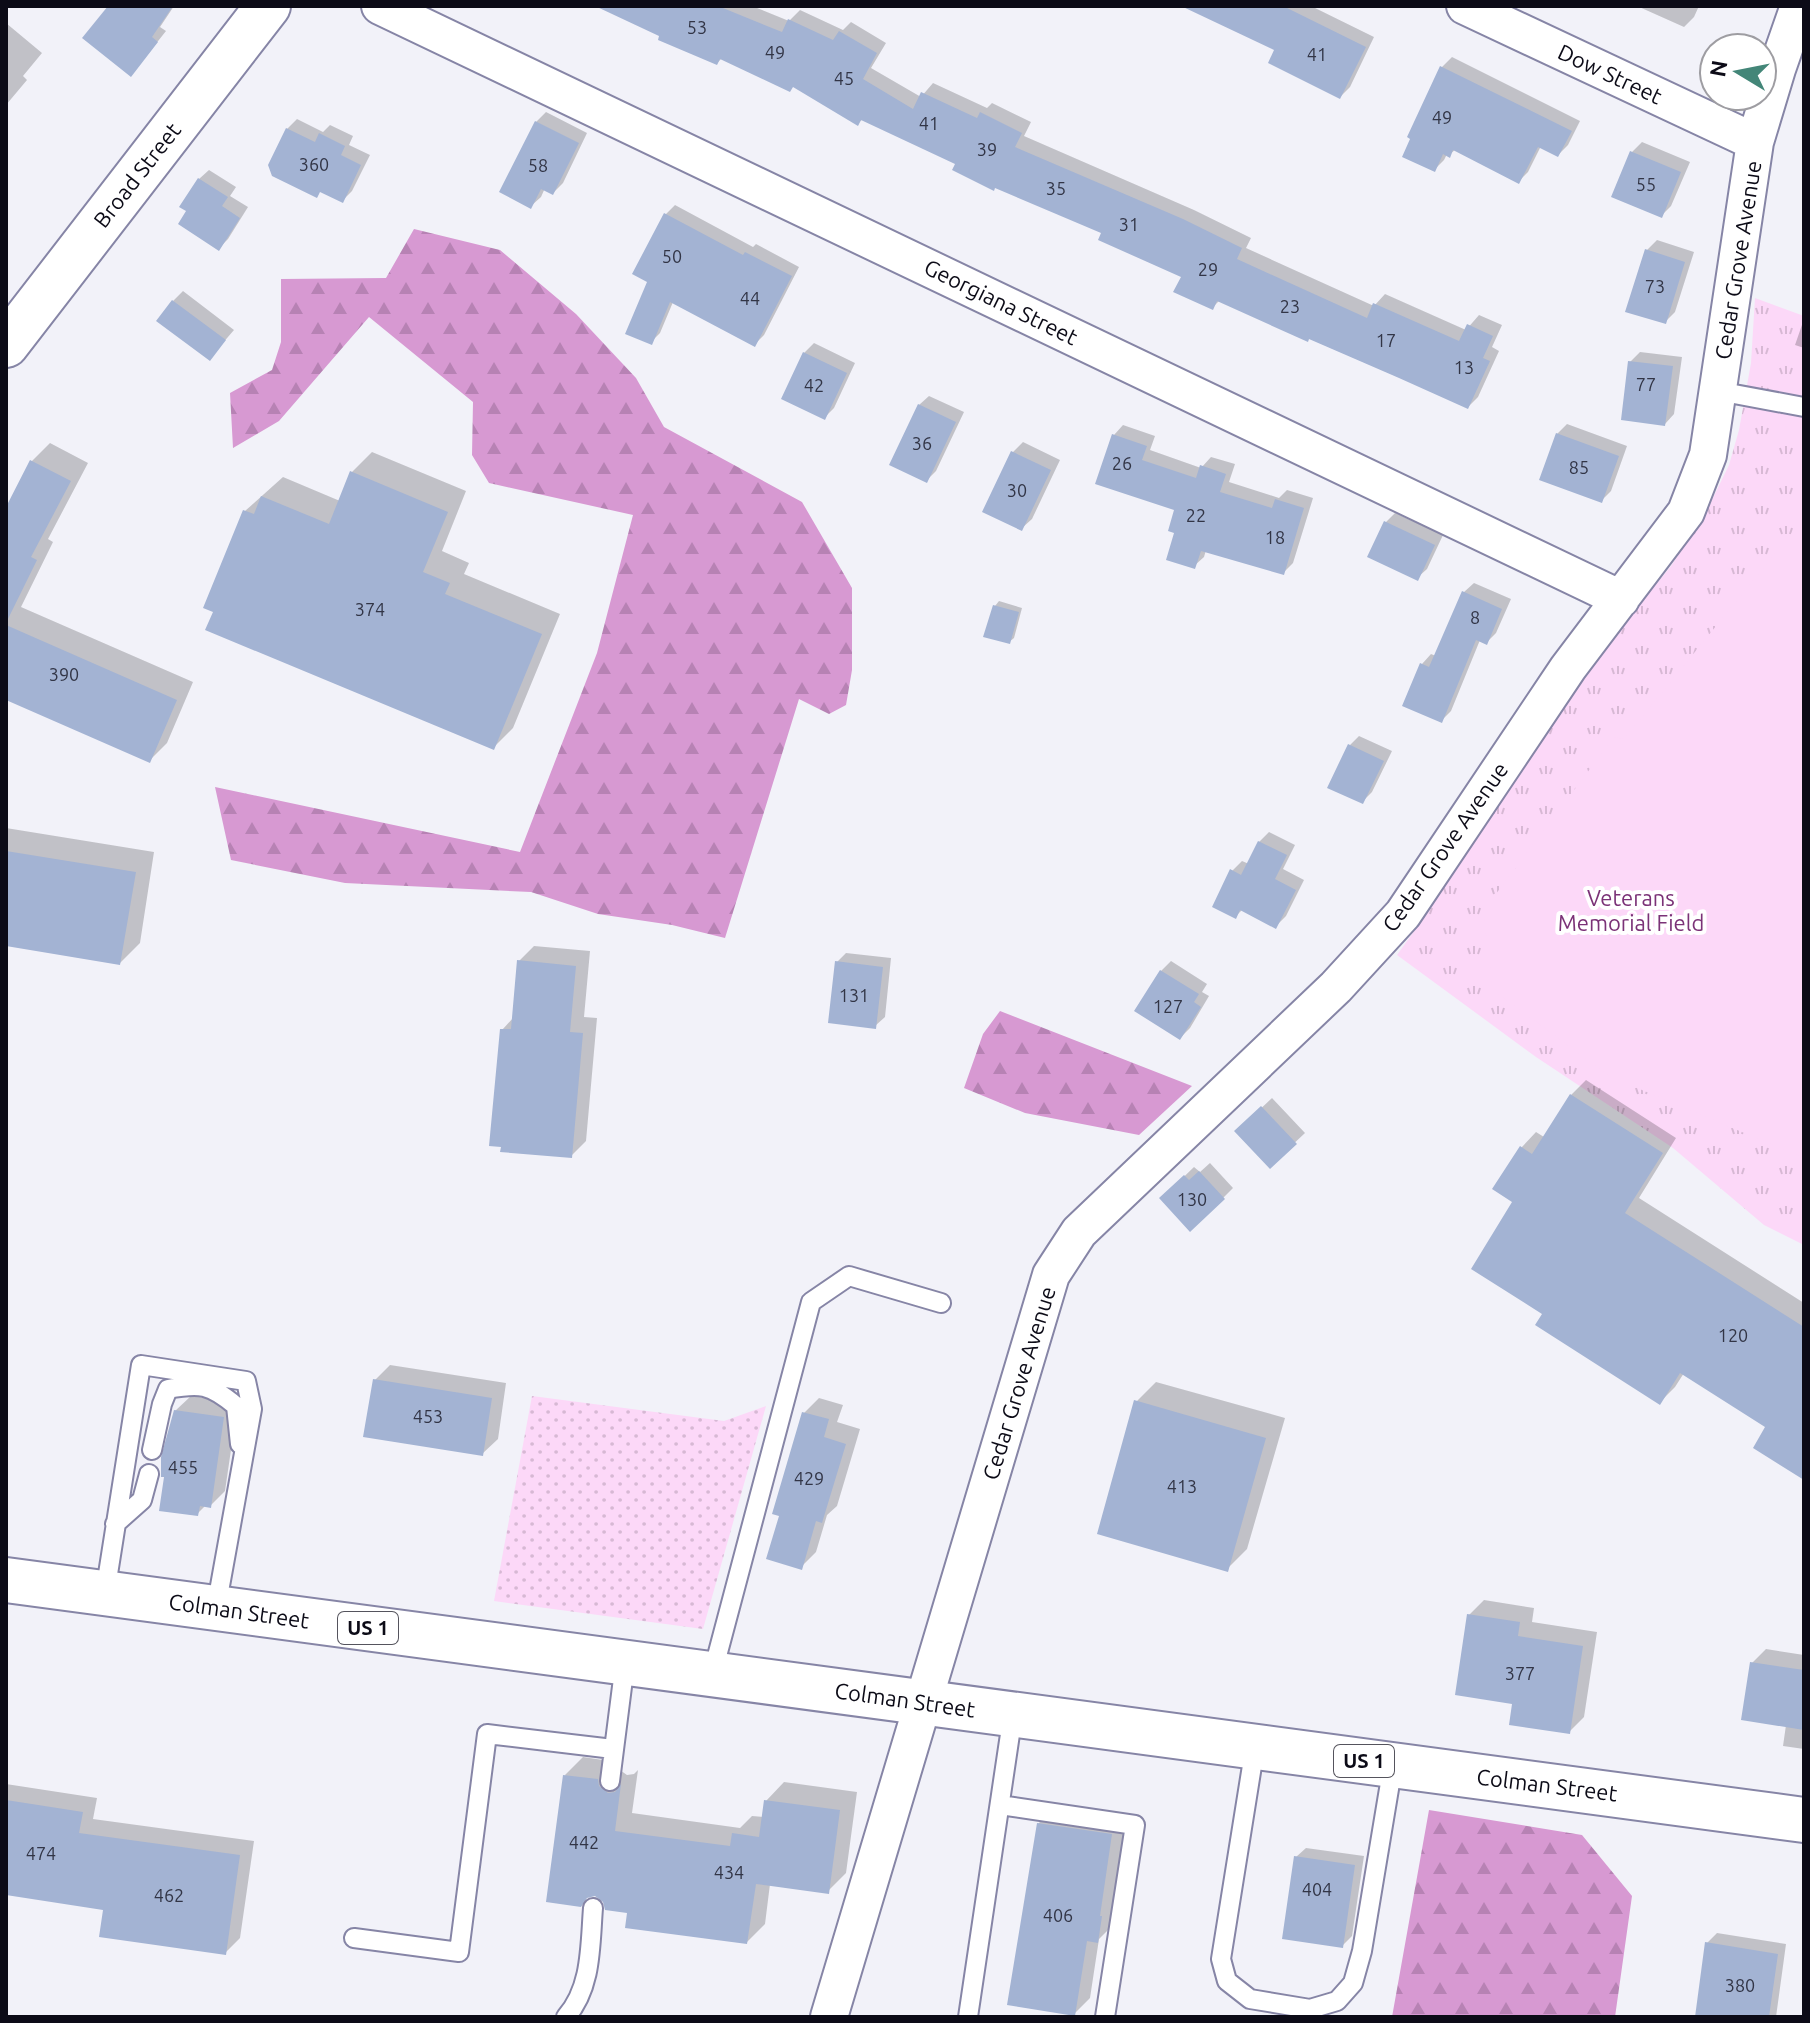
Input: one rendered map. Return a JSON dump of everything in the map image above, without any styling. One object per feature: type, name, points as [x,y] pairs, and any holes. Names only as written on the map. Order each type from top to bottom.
[{"type":"main road","name":"Broad Street","points":[[9,336],[268,6]]},
{"type":"main road","name":"Colman Street","points":[[6,1580],[1804,1820]]},
{"type":"street","name":"Georgiana Street","points":[[380,6],[1621,599]]},
{"type":"street","name":"Dow Street","points":[[1465,6],[1755,142]]},
{"type":"street","name":"Cedar Grove Avenue","points":[[829,2017],[1051,1275],[1079,1232],[1336,987],[1403,914],[1568,668],[1686,512],[1708,455],[1755,142],[1799,6]]},
{"type":"lane","points":[[1718,391],[1804,407]]},
{"type":"lane","points":[[712,1675],[811,1302],[849,1276],[941,1303]]},
{"type":"lane","points":[[105,1593],[141,1365],[246,1381],[252,1409],[216,1608]]},
{"type":"lane","points":[[152,1450],[168,1389],[194,1384],[220,1393],[236,1406],[242,1463]]},
{"type":"lane","points":[[115,1524],[142,1500],[149,1474]]},
{"type":"lane","points":[[610,1781],[625,1663]]},
{"type":"lane","points":[[968,2017],[1013,1714]]},
{"type":"lane","points":[[354,1938],[459,1952],[487,1734],[613,1749]]},
{"type":"lane","points":[[1255,1747],[1221,1959],[1227,1981],[1250,1999],[1310,2009],[1337,2001],[1353,1983],[1362,1951],[1393,1765]]},
{"type":"lane","points":[[1000,1805],[1135,1825],[1105,2017]]},
{"type":"lane","points":[[566,2017],[583,1989],[593,1908]]},
{"type":"green space","points":[[414,229],[500,250],[576,314],[636,378],[664,427],[802,502],[852,588],[852,670],[846,705],[829,714],[799,699],[725,938],[672,925],[598,914],[531,892],[345,883],[231,860],[215,787],[520,852],[597,653],[633,515],[489,483],[472,455],[473,402],[369,317],[279,421],[233,448],[230,393],[272,370],[281,342],[281,279],[386,278]]},
{"type":"green space","name":"Veterans Memorial Field","points":[[1755,298],[1804,316],[1804,1245],[1764,1225],[1673,1148],[1536,1057],[1397,955],[1430,909],[1531,744],[1671,566],[1709,506],[1729,465],[1739,430],[1751,363]]},
{"type":"green space","name":"Veterans Memorial Field","points":[[1804,518],[1804,1158],[1611,1077],[1493,990],[1483,911],[1614,737],[1624,739]]},
{"type":"green space","points":[[1000,1011],[1192,1086],[1139,1135],[1025,1113],[964,1088],[983,1034]]},
{"type":"green space","points":[[532,1396],[724,1421],[766,1406],[703,1629],[494,1601]]},
{"type":"green space","points":[[1429,1810],[1582,1835],[1632,1896],[1615,2017],[1392,2017]]},
{"type":"building","points":[[108,6],[173,6],[152,37],[158,42],[131,77],[82,38]]},
{"type":"building","points":[[595,6],[718,6],[782,32],[788,19],[833,40],[839,31],[877,53],[863,79],[913,109],[921,92],[977,118],[980,112],[1022,133],[1015,147],[1183,219],[1242,248],[1237,259],[1367,318],[1373,303],[1459,341],[1467,324],[1493,336],[1483,358],[1490,361],[1468,409],[1217,301],[1213,310],[1173,292],[1181,277],[1098,240],[1101,233],[995,188],[994,191],[952,170],[955,164],[861,120],[858,126],[793,87],[790,92],[720,59],[717,65],[658,40],[659,36]]},
{"type":"building","points":[[1181,6],[1283,6],[1366,47],[1340,99],[1268,63],[1274,50]]},
{"type":"building","points":[[1440,66],[1572,131],[1558,157],[1538,147],[1519,184],[1453,150],[1450,158],[1443,154],[1435,172],[1402,157],[1410,139],[1407,137]]},
{"type":"building","points":[[535,121],[579,143],[553,195],[541,189],[531,209],[499,192]]},
{"type":"building","points":[[286,128],[315,142],[319,133],[345,146],[341,155],[361,165],[343,203],[320,192],[317,198],[272,176],[268,165]]},
{"type":"building","points":[[1630,151],[1681,172],[1662,218],[1611,197]]},
{"type":"building","points":[[198,178],[228,197],[222,206],[240,218],[219,251],[178,224],[186,211],[179,207]]},
{"type":"building","points":[[664,213],[743,255],[745,252],[792,276],[755,347],[670,302],[652,345],[625,334],[647,282],[632,274]]},
{"type":"building","points":[[1645,249],[1685,262],[1666,324],[1625,312]]},
{"type":"building","points":[[172,300],[226,340],[210,361],[156,321]]},
{"type":"building","points":[[803,352],[847,373],[825,420],[781,399]]},
{"type":"building","points":[[1628,361],[1673,366],[1665,426],[1621,420]]},
{"type":"building","points":[[918,404],[956,422],[927,483],[889,465]]},
{"type":"building","points":[[1556,433],[1619,456],[1602,503],[1539,480]]},
{"type":"building","points":[[1112,434],[1147,446],[1142,460],[1196,478],[1200,465],[1226,474],[1220,492],[1272,508],[1275,499],[1304,508],[1284,575],[1201,551],[1195,569],[1166,560],[1174,533],[1168,531],[1174,510],[1095,484]]},
{"type":"building","points":[[1011,451],[1051,470],[1022,531],[982,512]]},
{"type":"building","points":[[30,460],[71,481],[31,557],[37,560],[6,623],[6,507]]},
{"type":"building","points":[[350,471],[448,512],[423,572],[450,583],[445,594],[542,634],[494,750],[205,630],[213,612],[203,608],[243,510],[254,514],[261,496],[329,524]]},
{"type":"building","points":[[1384,521],[1435,545],[1418,581],[1367,557]]},
{"type":"building","points":[[1462,591],[1502,609],[1487,645],[1476,640],[1442,723],[1402,706],[1420,663],[1429,667]]},
{"type":"building","points":[[993,605],[1019,612],[1010,644],[983,637]]},
{"type":"building","points":[[6,625],[177,700],[150,763],[6,700]]},
{"type":"building","points":[[1348,744],[1384,761],[1363,804],[1327,788]]},
{"type":"building","points":[[1258,841],[1287,855],[1275,879],[1296,890],[1276,929],[1240,910],[1236,919],[1212,907],[1230,869],[1241,875]]},
{"type":"building","points":[[6,851],[136,872],[120,965],[6,946]]},
{"type":"building","points":[[517,960],[576,966],[570,1032],[583,1033],[572,1158],[500,1152],[501,1147],[489,1146],[500,1029],[511,1029]]},
{"type":"building","points":[[835,961],[883,967],[876,1029],[828,1023]]},
{"type":"building","points":[[1160,970],[1199,994],[1194,1002],[1201,1007],[1180,1040],[1134,1011]]},
{"type":"building","points":[[1570,1094],[1663,1153],[1625,1213],[1804,1327],[1804,1480],[1753,1448],[1765,1427],[1680,1373],[1660,1405],[1535,1325],[1542,1314],[1471,1269],[1512,1202],[1492,1189],[1520,1146],[1532,1154]]},
{"type":"building","points":[[1261,1106],[1297,1144],[1270,1169],[1234,1131]]},
{"type":"building","points":[[1199,1171],[1225,1199],[1190,1232],[1159,1198],[1184,1175],[1189,1180]]},
{"type":"building","points":[[373,1379],[492,1398],[483,1456],[363,1437]]},
{"type":"building","points":[[1134,1400],[1266,1438],[1228,1572],[1097,1534]]},
{"type":"building","points":[[174,1410],[224,1417],[211,1508],[200,1506],[198,1516],[159,1511],[164,1477],[161,1477],[161,1457]]},
{"type":"building","points":[[802,1412],[829,1419],[824,1437],[846,1444],[822,1523],[816,1521],[802,1570],[766,1559],[779,1516],[772,1514]]},
{"type":"building","points":[[1467,1614],[1520,1622],[1518,1636],[1583,1646],[1570,1734],[1509,1725],[1512,1704],[1455,1695]]},
{"type":"building","points":[[1750,1662],[1804,1670],[1804,1730],[1741,1720]]},
{"type":"building","points":[[563,1775],[598,1779],[599,1786],[608,1793],[615,1792],[621,1784],[615,1831],[730,1846],[732,1833],[759,1837],[764,1800],[840,1810],[829,1894],[756,1884],[747,1944],[625,1928],[627,1913],[605,1910],[603,1902],[595,1896],[587,1898],[581,1907],[546,1902]]},
{"type":"building","points":[[6,1800],[83,1812],[79,1833],[240,1855],[226,1955],[99,1937],[103,1910],[6,1895]]},
{"type":"building","points":[[1037,1823],[1112,1834],[1098,1943],[1087,1941],[1075,2016],[1007,2005]]},
{"type":"building","points":[[1294,1856],[1355,1865],[1343,1948],[1282,1939]]},
{"type":"building","points":[[1705,1942],[1778,1954],[1769,2017],[1695,2017]]}]
